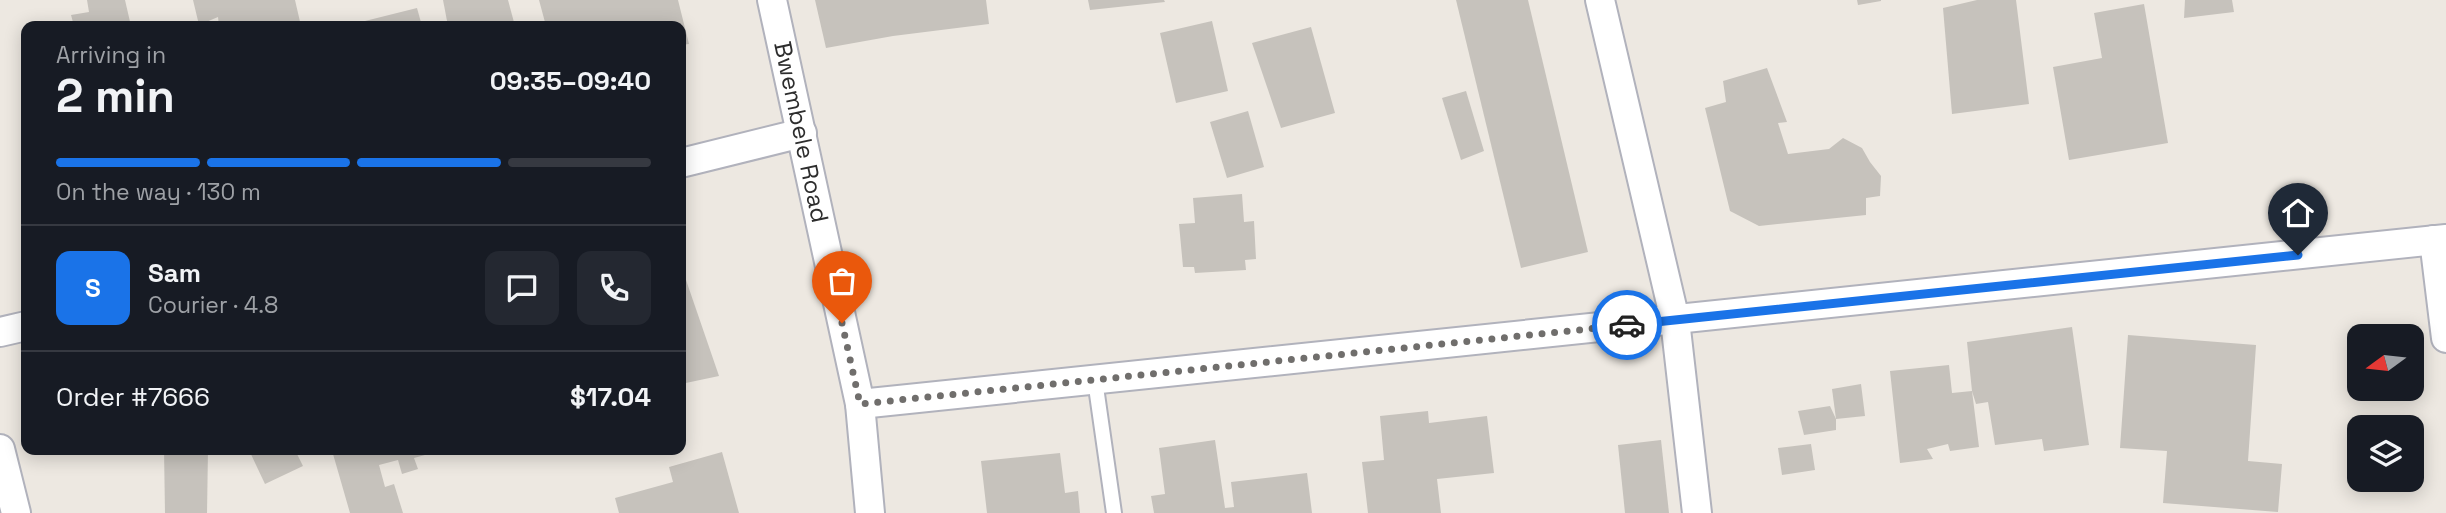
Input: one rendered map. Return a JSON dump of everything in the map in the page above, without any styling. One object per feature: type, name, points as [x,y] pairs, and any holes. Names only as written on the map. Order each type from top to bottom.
[{"type":"street","name":"Bwembele Road","points":[[772,0],[860,404],[870,513]]},
{"type":"street","points":[[1600,0],[1675,320],[1697,513]]},
{"type":"street","points":[[686,162],[802,133]]},
{"type":"street","points":[[860,404],[2440,240],[2446,338]]},
{"type":"street","points":[[0,332],[21,327]]},
{"type":"street","points":[[0,449],[16,513]]},
{"type":"lane","points":[[1095,380],[1114,513]]},
{"type":"building","points":[[87,0],[125,0],[130,21],[73,21],[71,15],[89,12]]},
{"type":"building","points":[[193,0],[295,0],[300,21],[218,21],[218,17],[198,21]]},
{"type":"building","points":[[443,0],[508,0],[514,21],[447,21]]},
{"type":"building","points":[[539,0],[678,0],[683,21],[545,21]]},
{"type":"building","points":[[815,0],[986,0],[989,24],[893,36],[826,48]]},
{"type":"building","points":[[1088,0],[1164,0],[1165,2],[1090,10]]},
{"type":"building","points":[[1456,0],[1528,0],[1588,252],[1521,268]]},
{"type":"building","points":[[1857,0],[1881,0],[1881,1],[1858,5]]},
{"type":"building","points":[[1977,0],[2016,0],[2029,104],[1952,114],[1943,8]]},
{"type":"building","points":[[2185,0],[2232,0],[2234,12],[2184,18]]},
{"type":"building","points":[[2144,4],[2168,143],[2069,160],[2053,67],[2102,58],[2094,13]]},
{"type":"building","points":[[417,8],[421,21],[365,21]]},
{"type":"building","points":[[1212,21],[1228,91],[1176,103],[1160,33]]},
{"type":"building","points":[[1311,27],[1335,113],[1281,128],[1252,43]]},
{"type":"building","points":[[1767,68],[1787,122],[1778,123],[1788,154],[1829,149],[1843,138],[1862,148],[1881,176],[1880,196],[1866,198],[1866,215],[1759,226],[1730,211],[1705,108],[1726,102],[1723,81]]},
{"type":"building","points":[[1466,91],[1484,151],[1461,160],[1442,98]]},
{"type":"building","points":[[1248,111],[1264,167],[1227,178],[1210,122]]},
{"type":"building","points":[[1242,194],[1244,222],[1254,221],[1256,259],[1245,260],[1246,270],[1195,273],[1194,267],[1183,267],[1179,224],[1195,223],[1193,198]]},
{"type":"building","points":[[686,280],[719,376],[686,383]]},
{"type":"building","points":[[2072,327],[2089,445],[2044,451],[2042,439],[1995,445],[1988,402],[1976,404],[1967,342]]},
{"type":"building","points":[[2128,335],[2256,345],[2248,461],[2282,464],[2278,512],[2163,503],[2167,451],[2120,448]]},
{"type":"building","points":[[1949,365],[1952,393],[1972,391],[1979,447],[1950,451],[1948,444],[1927,449],[1933,459],[1900,463],[1890,371]]},
{"type":"building","points":[[1861,384],[1865,416],[1836,419],[1832,389]]},
{"type":"building","points":[[1830,406],[1836,419],[1836,430],[1804,435],[1798,411]]},
{"type":"building","points":[[1428,411],[1429,423],[1487,416],[1494,473],[1437,479],[1441,513],[1368,513],[1362,462],[1384,460],[1380,416]]},
{"type":"building","points":[[1215,440],[1225,508],[1234,507],[1231,482],[1307,473],[1312,513],[1154,513],[1151,496],[1165,494],[1159,448]]},
{"type":"building","points":[[1661,440],[1669,513],[1625,513],[1618,445]]},
{"type":"building","points":[[1811,444],[1815,470],[1782,475],[1778,448]]},
{"type":"building","points":[[722,452],[739,513],[619,513],[615,498],[673,482],[669,467]]},
{"type":"building","points":[[1060,453],[1065,493],[1078,491],[1080,513],[987,513],[981,461]]},
{"type":"building","points":[[164,455],[208,455],[207,513],[165,513]]},
{"type":"building","points":[[251,455],[298,455],[303,466],[265,484]]},
{"type":"building","points":[[333,455],[425,455],[414,458],[418,469],[402,474],[398,460],[379,465],[385,487],[394,484],[403,513],[350,513]]},
{"type":"way so far","points":[[842,323],[860,404],[1627,325]]},
{"type":"route","points":[[1627,325],[2298,255]]}]
